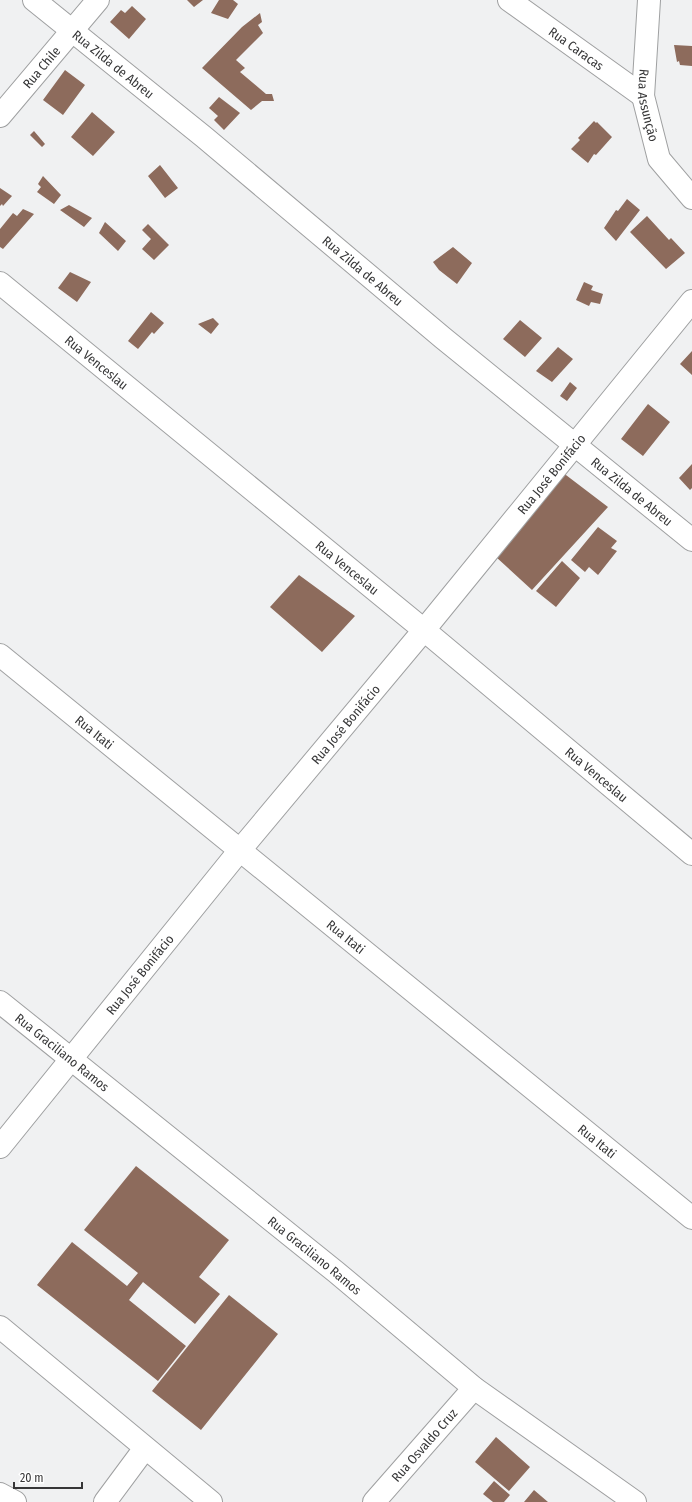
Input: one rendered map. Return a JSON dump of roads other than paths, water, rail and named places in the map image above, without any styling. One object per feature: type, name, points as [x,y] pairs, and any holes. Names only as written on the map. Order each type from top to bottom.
[{"type":"street","name":"Rua Zilda de Abreu","points":[[34,0],[204,136],[443,338],[692,540]]},
{"type":"street","name":"Rua Chile","points":[[0,116],[98,0]]},
{"type":"street","name":"Rua Caracas","points":[[509,0],[643,96]]},
{"type":"street","name":"Rua Assunção","points":[[648,0],[643,96],[659,159],[692,198]]},
{"type":"street","name":"Rua Venceslau","points":[[0,282],[424,630],[692,854]]},
{"type":"street","name":"Rua José Bonifácio","points":[[0,1147],[240,850],[424,630],[692,301]]},
{"type":"street","name":"Rua Itati","points":[[0,655],[692,1218]]},
{"type":"street","name":"Rua Graciliano Ramos","points":[[0,1002],[336,1272],[474,1388],[635,1502]]},
{"type":"street","points":[[0,1327],[211,1502]]},
{"type":"street","name":"Rua Osvaldo Cruz","points":[[374,1502],[474,1388]]},
{"type":"street","points":[[105,1502],[145,1448]]},
{"type":"street","points":[[0,1494],[15,1502]]}]
